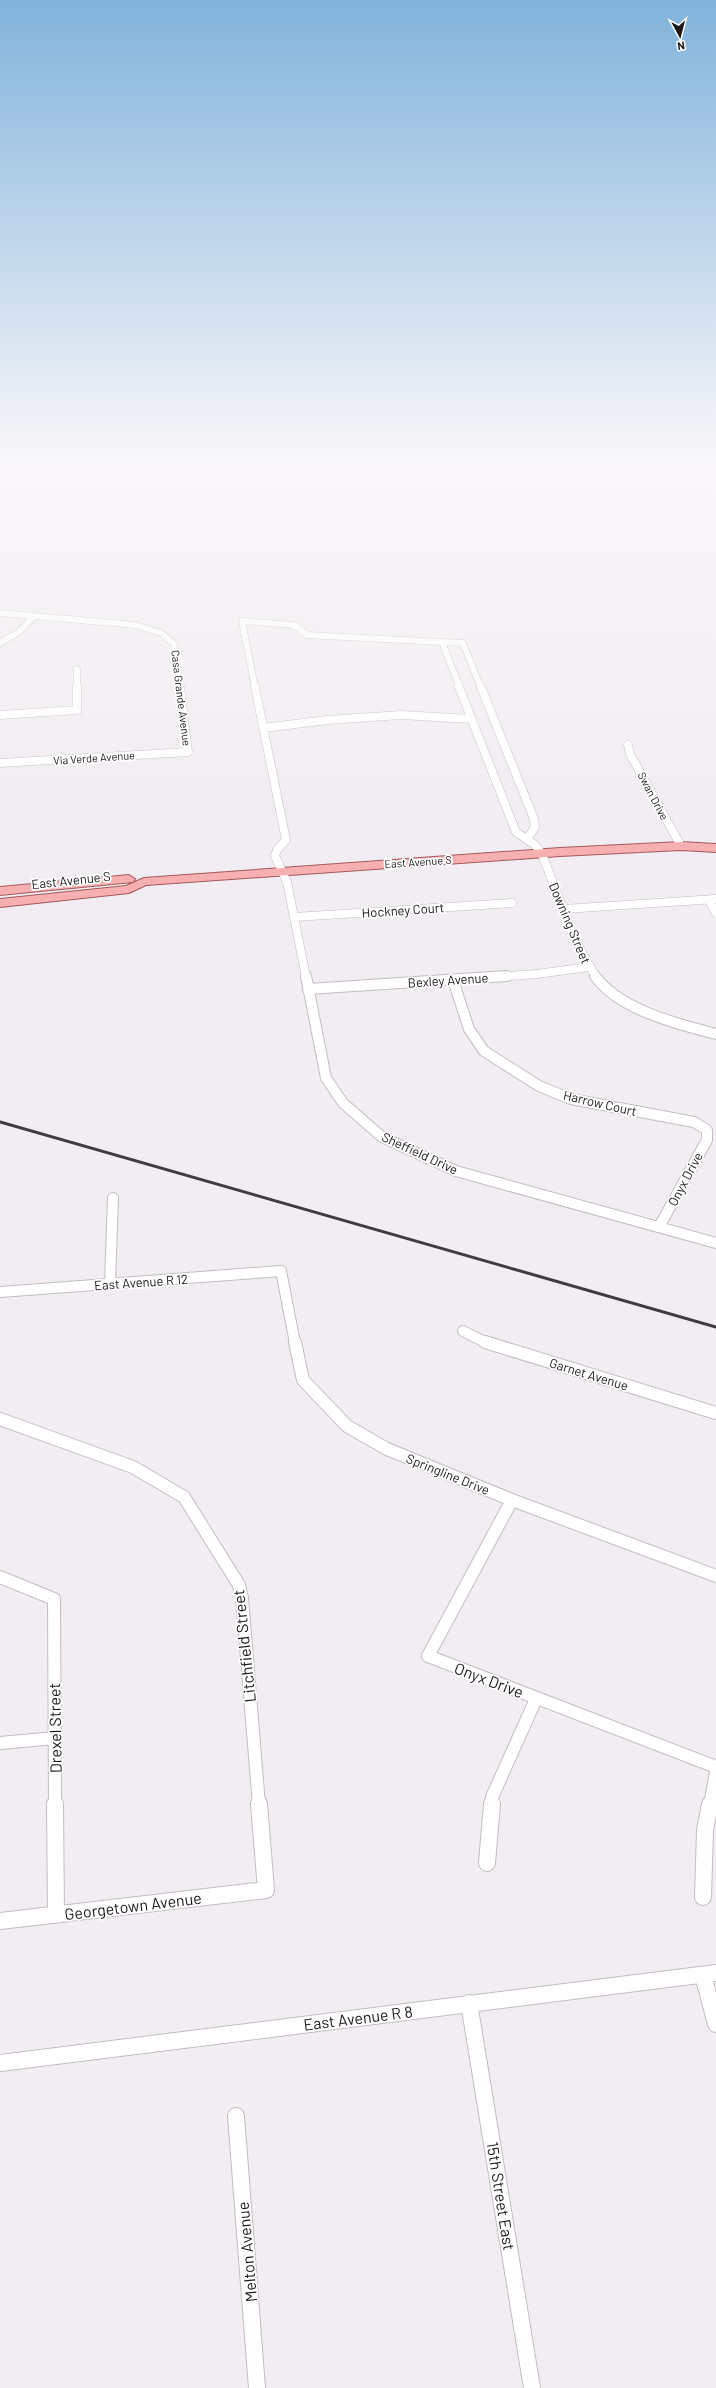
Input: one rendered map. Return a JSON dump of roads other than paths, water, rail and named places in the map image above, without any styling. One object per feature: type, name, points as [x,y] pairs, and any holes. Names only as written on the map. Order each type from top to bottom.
[{"type":"main road","name":"East Avenue S","points":[[693,846],[700,841],[716,840]]},
{"type":"main road","name":"East Avenue S","points":[[0,903],[129,889],[144,882],[281,871],[680,846],[716,848]]},
{"type":"main road","name":"East Avenue S","points":[[0,892],[132,878],[144,882]]},
{"type":"street","points":[[0,613],[34,616]]},
{"type":"street","points":[[0,643],[18,632],[34,616]]},
{"type":"street","name":"Casa Grande Avenue","points":[[34,616],[135,625],[160,633],[174,644],[188,752]]},
{"type":"street","points":[[471,719],[401,715],[327,720],[263,728],[242,621],[294,626],[307,635],[464,643],[534,819],[535,827],[527,839]]},
{"type":"street","points":[[442,642],[516,832],[527,839],[542,854]]},
{"type":"street","points":[[0,715],[77,710],[77,669]]},
{"type":"street","name":"Sheffield Drive","points":[[263,728],[286,840],[277,850],[275,856],[287,882],[326,1078],[343,1103],[382,1137],[456,1171],[716,1243]]},
{"type":"street","name":"Swan Drive","points":[[628,745],[630,754],[680,846]]},
{"type":"street","name":"Via Verde Avenue","points":[[0,763],[188,752]]},
{"type":"street","name":"Downing Street","points":[[542,854],[588,967],[607,987],[646,1012],[667,1021],[716,1034]]},
{"type":"street","points":[[564,909],[713,899],[716,913]]},
{"type":"street","name":"Hockney Court","points":[[294,917],[512,903]]},
{"type":"street","name":"Bexley Avenue","points":[[308,989],[537,974],[588,967]]},
{"type":"street","name":"Harrow Court","points":[[453,980],[469,1029],[484,1051],[539,1086],[571,1099],[694,1122],[707,1130]]},
{"type":"street","name":"Onyx Drive","points":[[660,1227],[707,1140],[707,1130]]},
{"type":"street","points":[[110,1284],[114,1198]]},
{"type":"street","name":"East Avenue R 12","points":[[0,1292],[281,1270]]},
{"type":"street","name":"Springline Drive","points":[[281,1270],[303,1380],[347,1426],[387,1449],[512,1500],[716,1576]]},
{"type":"street","name":"Garnet Avenue","points":[[463,1331],[492,1345],[716,1413]]},
{"type":"street","name":"Litchfield Street","points":[[0,1420],[133,1466],[184,1497],[239,1585],[243,1606],[266,1890]]},
{"type":"street","name":"Onyx Drive","points":[[512,1500],[428,1656],[716,1767]]},
{"type":"street","name":"Drexel Street","points":[[0,1577],[54,1599],[56,1915]]},
{"type":"street","points":[[487,1863],[492,1797],[536,1698]]},
{"type":"street","points":[[0,1743],[55,1738]]},
{"type":"street","points":[[703,1897],[705,1830],[716,1772]]},
{"type":"street","name":"Georgetown Avenue","points":[[0,1921],[266,1890]]},
{"type":"street","points":[[709,1974],[716,2024]]},
{"type":"street","name":"East Avenue R 8","points":[[0,2063],[709,1974]]},
{"type":"street","name":"15th Street East","points":[[469,2003],[532,2388]]},
{"type":"street","name":"Melton Avenue","points":[[236,2116],[257,2388]]},
{"type":"railway","points":[[0,1122],[716,1327]]}]
